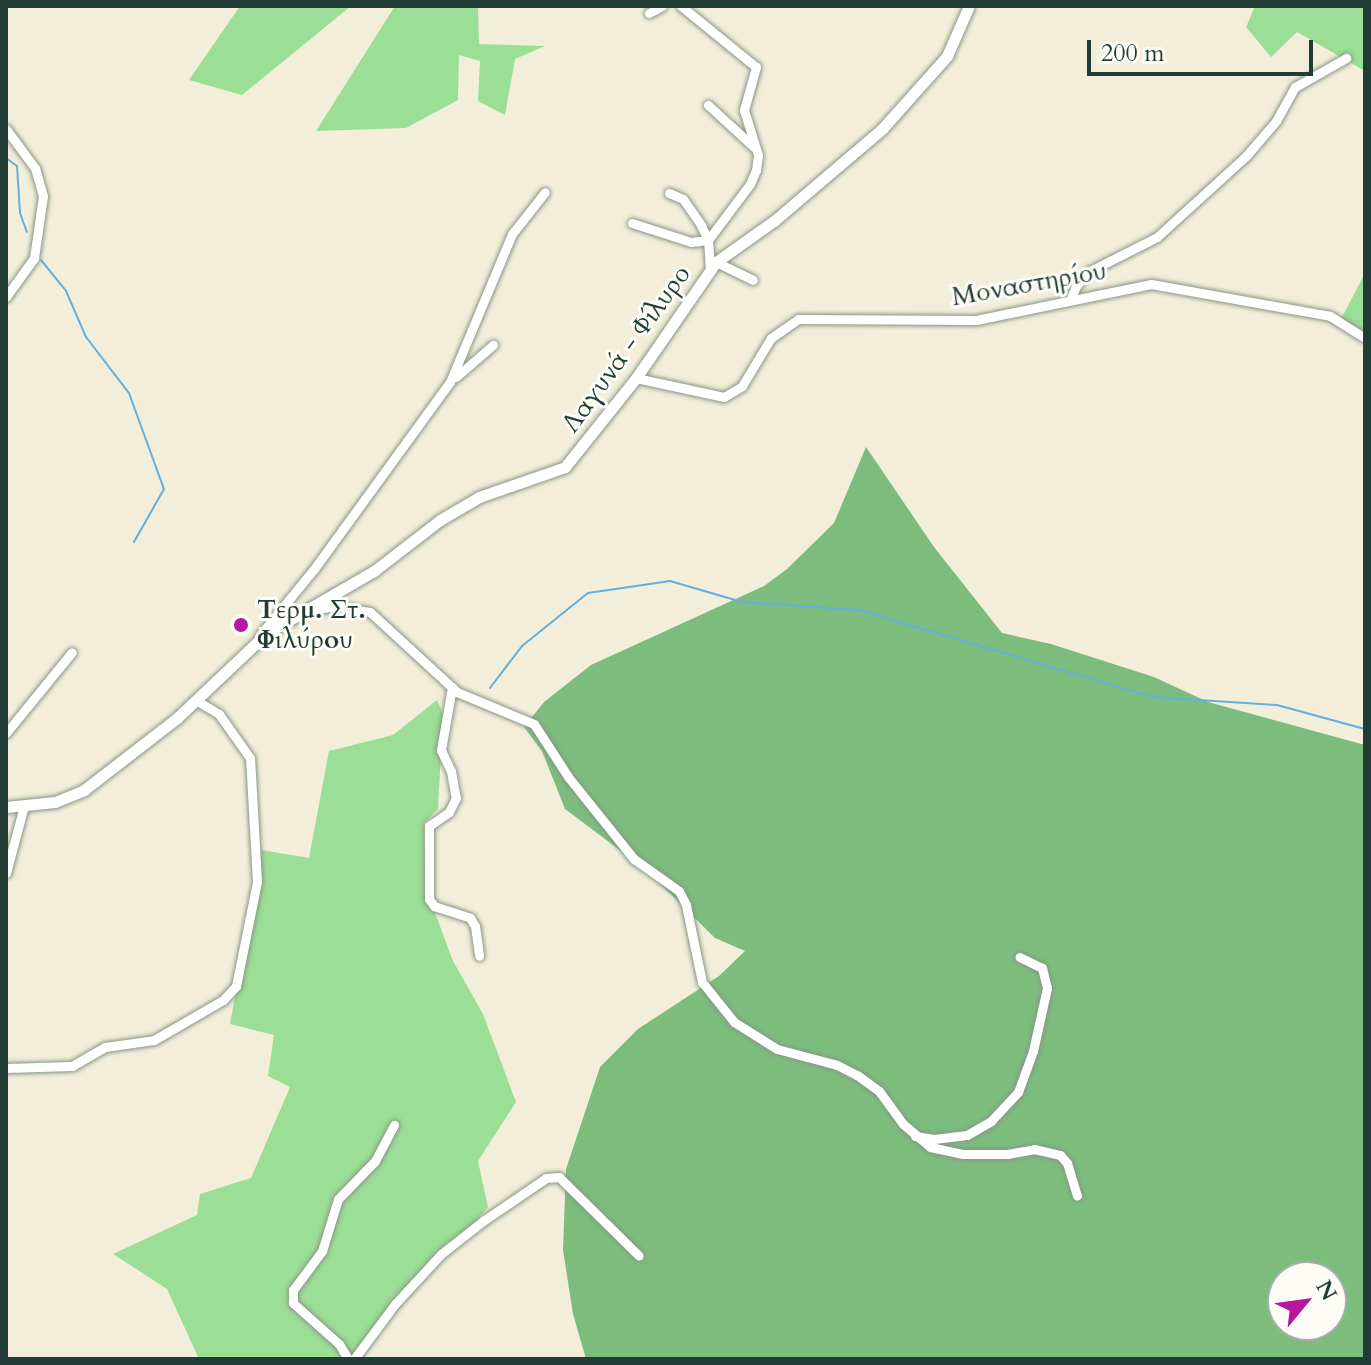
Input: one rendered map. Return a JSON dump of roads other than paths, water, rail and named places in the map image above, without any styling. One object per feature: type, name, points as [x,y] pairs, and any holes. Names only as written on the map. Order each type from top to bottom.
[{"type":"street","points":[[649,13],[662,6]]},
{"type":"street","points":[[632,223],[691,242],[708,240],[750,184],[756,170],[757,149],[744,110],[756,67],[681,6]]},
{"type":"street","name":"Λαγυνά - Φίλυρο","points":[[6,807],[62,800],[84,790],[196,700],[256,641],[374,571],[440,520],[479,497],[565,467],[636,378],[713,266],[786,211],[882,129],[947,56],[969,6]]},
{"type":"street","points":[[1071,298],[1088,272],[1157,237],[1246,156],[1276,121],[1295,87],[1346,58]]},
{"type":"street","points":[[708,105],[757,149]]},
{"type":"street","points":[[6,129],[35,168],[43,196],[34,258],[6,297]]},
{"type":"street","points":[[256,641],[411,440],[450,382],[512,234],[545,192]]},
{"type":"street","points":[[669,193],[691,208],[708,240],[713,266],[753,280]]},
{"type":"street","name":"Μοναστηρίου","points":[[636,378],[724,397],[742,386],[771,338],[798,319],[959,322],[1018,312],[1071,298],[1163,284],[1330,316],[1365,338]]},
{"type":"street","points":[[450,382],[493,345]]},
{"type":"street","points":[[304,612],[336,606],[370,612],[422,664],[452,687],[476,702],[534,724],[569,778],[634,859],[679,891],[686,905],[702,982],[722,1011],[754,1037],[777,1049],[837,1065],[857,1075],[879,1091],[915,1136],[939,1151],[1007,1154],[1047,1149],[1060,1155],[1067,1163],[1077,1196]]},
{"type":"street","points":[[6,733],[72,652]]},
{"type":"street","points":[[452,687],[441,744],[456,798],[449,812],[429,826],[429,899],[434,906],[465,915],[473,921],[479,956]]},
{"type":"street","points":[[6,1068],[72,1066],[105,1047],[154,1040],[223,1000],[236,986],[257,882],[250,758],[219,714],[196,700]]},
{"type":"street","points":[[6,873],[24,806]]},
{"type":"street","points":[[915,1136],[934,1139],[967,1135],[991,1121],[1018,1092],[1030,1061],[1047,988],[1042,968],[1019,957]]},
{"type":"street","points":[[394,1125],[375,1161],[338,1199],[322,1251],[293,1290],[293,1303],[339,1344],[351,1359],[441,1254],[483,1221],[553,1176],[559,1177],[639,1256]]},
{"type":"waterway","points":[[6,158],[17,166],[20,213],[27,232]]},
{"type":"waterway","points":[[41,260],[66,291],[86,337],[129,393],[164,489],[134,542]]},
{"type":"waterway","points":[[490,688],[522,646],[588,593],[670,581],[742,602],[859,610],[1152,697],[1277,705],[1365,729]]},
{"type":"place","name":"Τερμ. Στ. Φιλύρου","points":[[241,625]]}]
